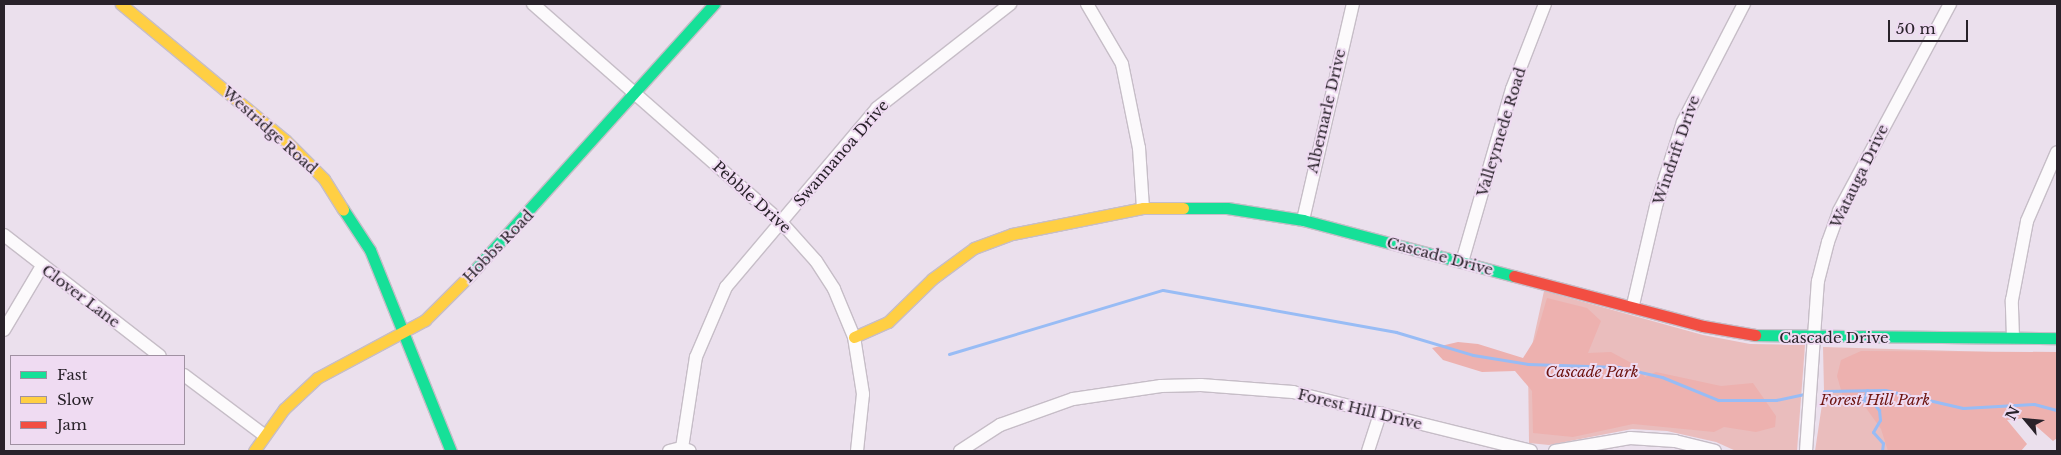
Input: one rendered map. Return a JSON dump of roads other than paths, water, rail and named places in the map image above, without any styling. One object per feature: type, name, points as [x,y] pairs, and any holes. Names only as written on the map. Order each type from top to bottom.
[{"type":"street","name":"Westridge Road","points":[[121,4],[285,140],[324,179],[370,250],[405,332],[451,451]]},
{"type":"street","name":"Pebble Drive","points":[[533,4],[781,222],[834,289],[854,338],[863,394],[857,451]]},
{"type":"street","name":"Hobbs Road","points":[[254,451],[264,435],[317,378],[426,320],[510,234],[714,4]]},
{"type":"street","name":"Swannanoa Drive","points":[[680,450],[691,379],[708,322],[726,287],[877,108],[1010,4]]},
{"type":"street","points":[[1087,4],[1122,64],[1139,148],[1143,208]]},
{"type":"street","name":"Albemarle Drive","points":[[1303,220],[1353,4]]},
{"type":"street","name":"Valleymede Road","points":[[1462,262],[1512,89],[1545,4]]},
{"type":"street","name":"Windrift Drive","points":[[1633,305],[1656,206],[1683,122],[1744,4]]},
{"type":"street","name":"Watauga Drive","points":[[1806,451],[1818,281],[1839,211],[1950,4]]},
{"type":"street","points":[[2013,337],[2012,300],[2027,221],[2057,152]]},
{"type":"street","name":"Cascade Drive","points":[[854,338],[888,322],[944,268],[974,248],[1027,230],[1143,208],[1227,208],[1303,220],[1633,305],[1703,326],[1769,337],[2057,338]]},
{"type":"street","name":"Clover Lane","points":[[4,236],[159,355]]},
{"type":"street","points":[[4,330],[42,266]]},
{"type":"street","points":[[185,376],[264,435]]},
{"type":"street","name":"Forest Hill Drive","points":[[960,451],[1000,425],[1034,410],[1161,386],[1293,392],[1531,451]]},
{"type":"street","points":[[1368,451],[1380,413]]},
{"type":"street","points":[[1555,451],[1577,450],[1630,438],[1675,441],[1714,451]]},
{"type":"waterway","points":[[949,354],[1163,290],[1396,332],[1473,355],[1528,364],[1618,367],[1662,377],[1718,400],[1776,400],[1804,394]]},
{"type":"waterway","points":[[1867,390],[1863,401],[1872,402],[1879,410],[1880,420],[1873,432],[1883,443],[1882,451]]},
{"type":"waterway","points":[[1824,391],[1885,390],[1963,408],[2034,404],[2057,410]]},
{"type":"park label","name":"Cascade Park","points":[[1592,372]]},
{"type":"park label","name":"Forest Hill Park","points":[[1875,400]]}]
